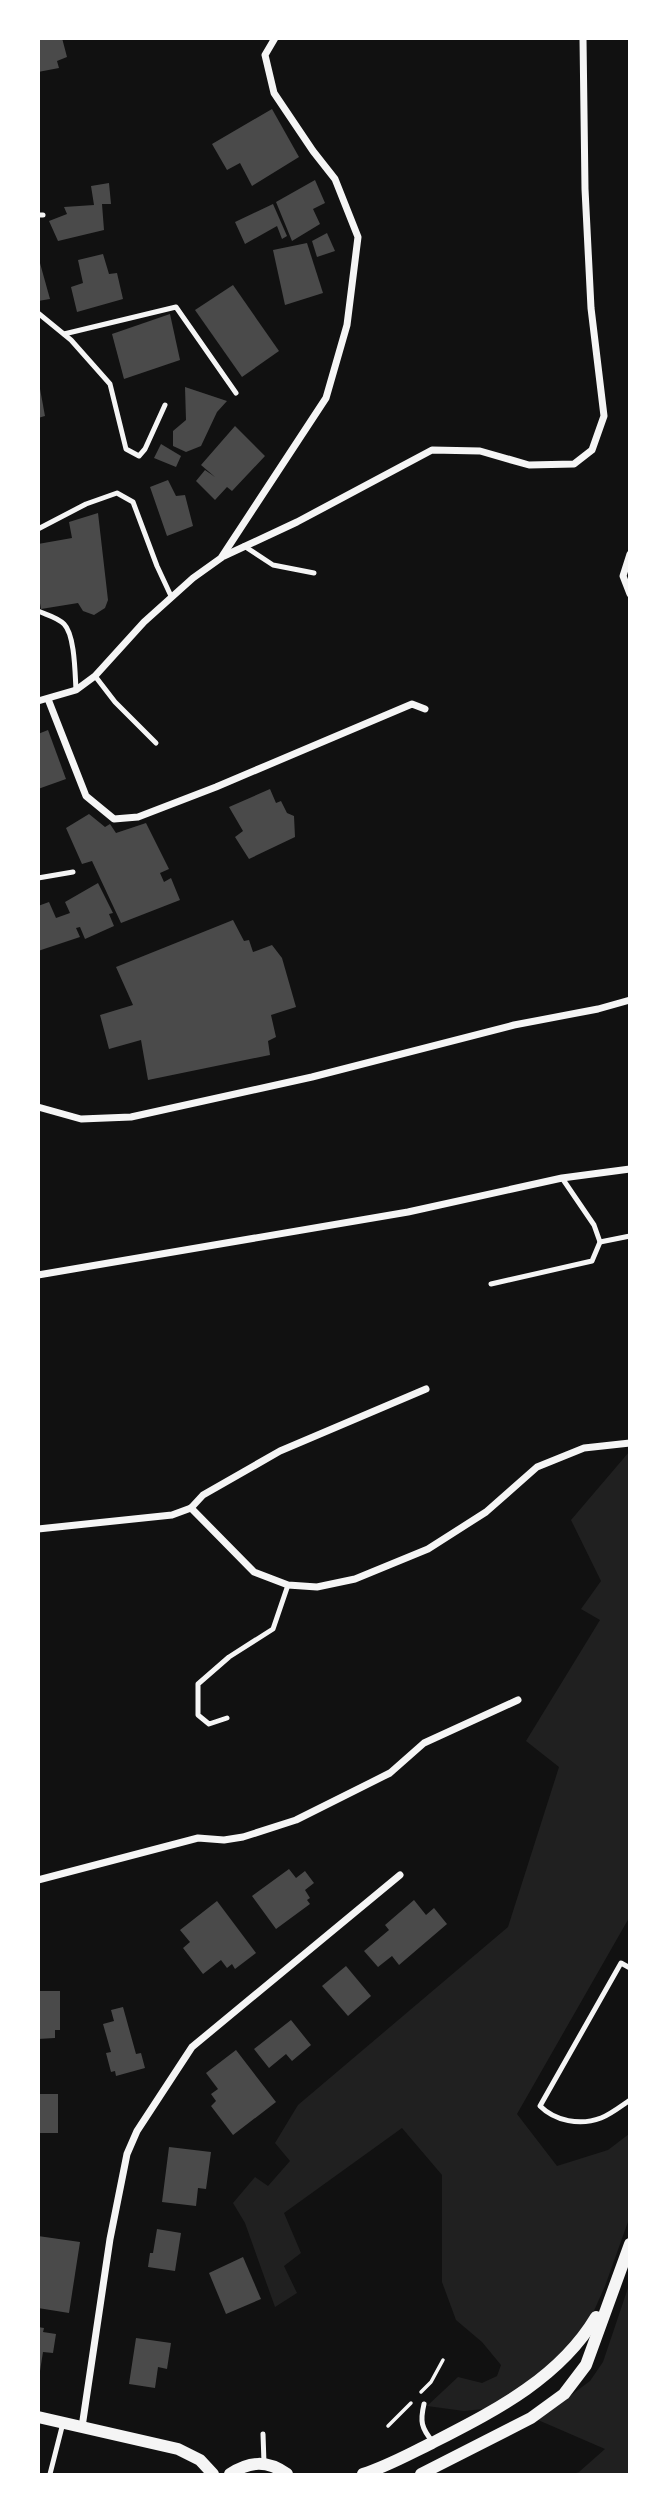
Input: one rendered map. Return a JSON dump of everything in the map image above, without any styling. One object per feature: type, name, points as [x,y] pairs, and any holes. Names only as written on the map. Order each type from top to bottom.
[{"type":"street","points":[[221,558],[326,398],[347,325],[358,237],[335,179],[274,93],[265,55],[275,38]]},
{"type":"street","points":[[38,701],[76,690],[95,676],[144,622],[209,565],[297,523],[432,450],[480,451],[529,465],[573,464],[592,450],[604,416],[591,308],[585,189],[583,38]]},
{"type":"street","points":[[629,554],[623,576],[629,594]]},
{"type":"street","points":[[48,699],[86,796],[114,819],[138,817],[203,792],[412,704],[425,709]]},
{"type":"street","points":[[38,1107],[81,1119],[131,1116],[312,1076],[514,1025],[598,1009],[629,1000]]},
{"type":"street","points":[[38,1276],[408,1212],[562,1178],[629,1169]]},
{"type":"street","points":[[38,1529],[172,1515],[191,1508],[203,1495],[280,1451],[426,1389]]},
{"type":"street","points":[[191,1508],[254,1572],[288,1585],[317,1587],[355,1579],[428,1549],[486,1512],[537,1467],[584,1448],[629,1443]]},
{"type":"street","points":[[38,1880],[198,1838],[224,1840],[243,1837],[296,1820],[390,1773],[424,1743],[519,1700]]},
{"type":"street","points":[[82,2427],[110,2239],[127,2154],[137,2131],[192,2047],[400,1875]]},
{"type":"street","points":[[421,2474],[531,2418],[564,2394],[586,2365],[629,2244]]},
{"type":"street","points":[[363,2474],[387,2466],[482,2418],[534,2384],[568,2355],[585,2336],[611,2292]]},
{"type":"street","points":[[534,2384],[550,2404]]},
{"type":"street","points":[[38,2417],[178,2449],[200,2460],[214,2474]]},
{"type":"street","points":[[230,2474],[252,2464],[279,2470]]},
{"type":"lane","points":[[64,334],[176,307],[236,393]]},
{"type":"lane","points":[[38,313],[64,334],[110,384],[126,449],[133,454],[139,456],[145,449],[165,405]]},
{"type":"lane","points":[[38,529],[86,504],[117,494],[133,502],[171,596]]},
{"type":"lane","points":[[244,546],[274,565],[314,573]]},
{"type":"lane","points":[[38,611],[61,621],[66,627],[73,655],[76,690]]},
{"type":"lane","points":[[95,676],[115,702],[156,743]]},
{"type":"lane","points":[[38,878],[73,872]]},
{"type":"lane","points":[[491,1284],[592,1261],[600,1242],[594,1225],[562,1178]]},
{"type":"lane","points":[[600,1242],[629,1236]]},
{"type":"lane","points":[[228,1718],[209,1724],[198,1714],[198,1684],[229,1657],[273,1629],[288,1585]]},
{"type":"lane","points":[[629,1968],[621,1963],[540,2106],[550,2116],[576,2122],[601,2118],[629,2100]]},
{"type":"lane","points":[[424,2404],[420,2419],[423,2429],[433,2442]]},
{"type":"lane","points":[[50,2474],[64,2423]]},
{"type":"lane","points":[[263,2434],[279,2470]]},
{"type":"shaded area","points":[[629,1452],[629,1918],[517,2114],[557,2166],[608,2150],[629,2134],[629,2219],[605,2286],[581,2340],[493,2408],[464,2411],[427,2406],[458,2377],[482,2383],[497,2376],[501,2365],[482,2342],[456,2320],[442,2282],[442,2175],[402,2128],[284,2213],[301,2253],[284,2266],[297,2293],[275,2307],[245,2223],[233,2203],[255,2177],[268,2186],[290,2161],[275,2143],[298,2105],[508,1927],[559,1767],[526,1741],[600,1620],[581,1609],[601,1581],[571,1520]]},
{"type":"shaded area","points":[[629,2285],[629,2474],[573,2474],[579,2472],[605,2449],[538,2420],[590,2381],[603,2362]]},
{"type":"building","points":[[38,38],[62,38],[67,57],[57,61],[59,68],[38,72]]},
{"type":"building","points":[[272,109],[299,157],[252,186],[240,163],[227,170],[212,144]]},
{"type":"building","points":[[315,180],[325,203],[313,209],[320,224],[292,241],[276,202]]},
{"type":"building","points":[[109,183],[111,204],[102,204],[104,230],[58,241],[49,221],[67,214],[64,207],[94,205],[91,186]]},
{"type":"building","points":[[273,204],[287,236],[282,239],[277,226],[245,244],[235,222]]},
{"type":"building","points":[[327,233],[335,251],[317,257],[312,241]]},
{"type":"building","points":[[307,243],[323,293],[285,305],[273,250]]},
{"type":"building","points":[[103,254],[109,274],[117,273],[123,299],[77,312],[71,287],[83,283],[78,260]]},
{"type":"building","points":[[38,256],[50,299],[38,301]]},
{"type":"building","points":[[233,285],[279,351],[242,377],[195,310]]},
{"type":"building","points":[[170,314],[180,360],[124,379],[112,334]]},
{"type":"building","points":[[38,378],[45,416],[38,418]]},
{"type":"building","points":[[185,387],[227,401],[217,412],[201,446],[186,452],[173,446],[173,431],[186,420]]},
{"type":"building","points":[[235,426],[265,456],[232,491],[227,487],[215,500],[196,481],[205,470],[215,477],[201,465]]},
{"type":"building","points":[[161,444],[181,456],[176,467],[154,458]]},
{"type":"building","points":[[168,480],[176,496],[185,495],[193,526],[167,536],[150,487]]},
{"type":"building","points":[[98,513],[108,600],[105,608],[94,615],[83,611],[78,603],[41,609],[38,592],[38,544],[72,538],[69,522]]},
{"type":"building","points":[[48,730],[66,779],[38,789],[38,734]]},
{"type":"building","points":[[270,789],[276,803],[281,801],[287,813],[294,816],[295,837],[249,859],[235,837],[243,831],[229,807]]},
{"type":"building","points":[[89,814],[105,827],[110,824],[116,833],[146,823],[169,869],[160,873],[164,882],[171,878],[180,900],[121,923],[92,861],[82,864],[66,828]]},
{"type":"building","points":[[98,883],[113,913],[109,914],[114,926],[85,939],[80,927],[76,928],[80,937],[38,951],[38,906],[49,902],[56,918],[70,913],[65,902]]},
{"type":"building","points":[[233,920],[244,941],[249,940],[253,952],[272,945],[282,958],[296,1007],[271,1015],[276,1037],[268,1041],[270,1055],[148,1080],[141,1040],[109,1049],[100,1015],[133,1005],[116,967]]},
{"type":"building","points":[[289,1869],[296,1878],[305,1871],[314,1883],[305,1890],[310,1904],[276,1929],[252,1896]]},
{"type":"building","points":[[414,1900],[426,1915],[434,1908],[447,1924],[399,1965],[392,1956],[378,1967],[364,1951],[389,1930],[385,1925]]},
{"type":"building","points":[[217,1901],[256,1953],[235,1969],[232,1964],[227,1968],[221,1960],[203,1974],[183,1948],[190,1942],[180,1930]]},
{"type":"building","points":[[346,1966],[371,1996],[348,2016],[322,1986]]},
{"type":"building","points":[[38,1991],[60,1991],[60,2030],[55,2030],[55,2038],[38,2039]]},
{"type":"building","points":[[123,2007],[136,2054],[141,2053],[145,2068],[116,2076],[115,2071],[111,2072],[106,2053],[111,2052],[103,2024],[114,2021],[111,2010]]},
{"type":"building","points":[[291,2020],[311,2045],[292,2061],[286,2054],[269,2068],[254,2049]]},
{"type":"building","points":[[236,2050],[276,2102],[233,2135],[211,2106],[216,2101],[211,2094],[218,2089],[206,2073]]},
{"type":"building","points":[[38,2094],[58,2094],[58,2133],[38,2133]]},
{"type":"building","points":[[169,2147],[211,2152],[206,2189],[198,2188],[196,2206],[162,2202]]},
{"type":"building","points":[[157,2229],[181,2233],[175,2271],[148,2267]]},
{"type":"building","points":[[38,2236],[80,2242],[69,2313],[38,2308]]},
{"type":"building","points":[[243,2257],[261,2299],[226,2314],[209,2273]]},
{"type":"building","points":[[38,2327],[44,2328],[43,2332],[56,2334],[53,2353],[43,2352],[40,2371]]},
{"type":"building","points":[[136,2338],[171,2343],[167,2369],[158,2367],[155,2388],[129,2384]]}]
